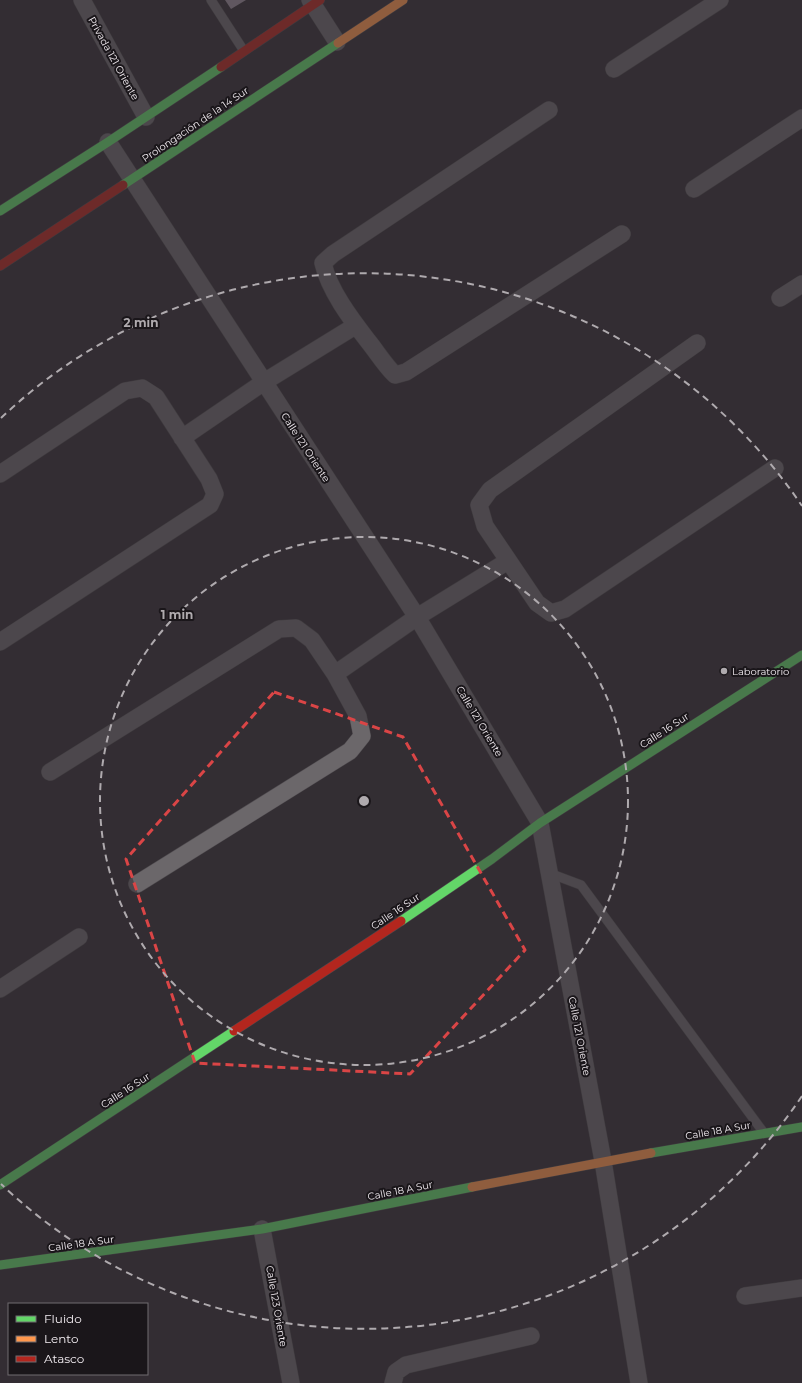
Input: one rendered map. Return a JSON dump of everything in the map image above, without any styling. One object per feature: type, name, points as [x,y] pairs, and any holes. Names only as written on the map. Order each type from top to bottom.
[{"type":"street","name":"Privada 121 Oriente","points":[[82,0],[146,117]]},
{"type":"street","name":"Prolongación de la 14 Sur","points":[[0,266],[337,42],[403,0]]},
{"type":"street","points":[[614,69],[720,0]]},
{"type":"street","points":[[0,211],[146,117],[314,2],[337,42]]},
{"type":"street","points":[[549,110],[333,254],[324,263],[326,275],[355,326],[386,366],[395,375],[406,372],[622,234]]},
{"type":"street","points":[[694,189],[802,118]]},
{"type":"street","name":"Calle 121 Oriente","points":[[108,142],[418,617],[540,822],[603,1161],[639,1383]]},
{"type":"street","points":[[780,298],[802,284]]},
{"type":"street","points":[[182,438],[264,382],[355,326]]},
{"type":"street","points":[[697,343],[490,490],[479,505],[485,526],[537,603],[551,612],[565,609],[775,468]]},
{"type":"street","points":[[0,474],[125,391],[142,388],[156,397],[209,479],[215,494],[210,505],[0,642]]},
{"type":"street","points":[[335,674],[418,617],[508,561]]},
{"type":"street","points":[[50,772],[279,629],[296,628],[312,640],[335,674],[358,716],[362,736],[350,751],[138,884]]},
{"type":"street","name":"Calle 16 Sur","points":[[0,1185],[401,921],[492,859],[540,822],[802,655]]},
{"type":"street","points":[[0,989],[79,937]]},
{"type":"street","name":"Calle 18 A Sur","points":[[0,1265],[262,1229],[603,1161],[802,1127]]},
{"type":"street","name":"Calle 123 Oriente","points":[[262,1229],[291,1383]]},
{"type":"street","points":[[745,1296],[802,1288]]},
{"type":"street","points":[[393,1383],[396,1372],[406,1365],[531,1336]]},
{"type":"lane","points":[[211,0],[244,51]]},
{"type":"lane","points":[[549,873],[581,885],[765,1134]]},
{"type":"highlighted area","points":[[274,692],[403,737],[525,950],[410,1074],[195,1063],[126,859]]},
{"type":"building","points":[[225,0],[246,0],[231,9]]},
{"type":"traffic: fast","points":[[123,185],[338,43]]},
{"type":"traffic: fast","points":[[0,211],[221,67]]},
{"type":"traffic: fast","points":[[401,921],[492,859],[540,823],[802,655]]},
{"type":"traffic: fast","points":[[0,1185],[234,1031]]},
{"type":"traffic: fast","points":[[651,1153],[802,1127]]},
{"type":"traffic: fast","points":[[0,1265],[262,1229],[472,1187]]},
{"type":"traffic: slow","points":[[338,43],[403,0]]},
{"type":"traffic: slow","points":[[472,1187],[651,1153]]},
{"type":"traffic: jam","points":[[221,67],[320,0]]},
{"type":"traffic: jam","points":[[0,266],[123,185]]},
{"type":"traffic: jam","points":[[234,1031],[401,921]]},
{"type":"place","name":"Laboratorio","points":[[724,671]]}]
